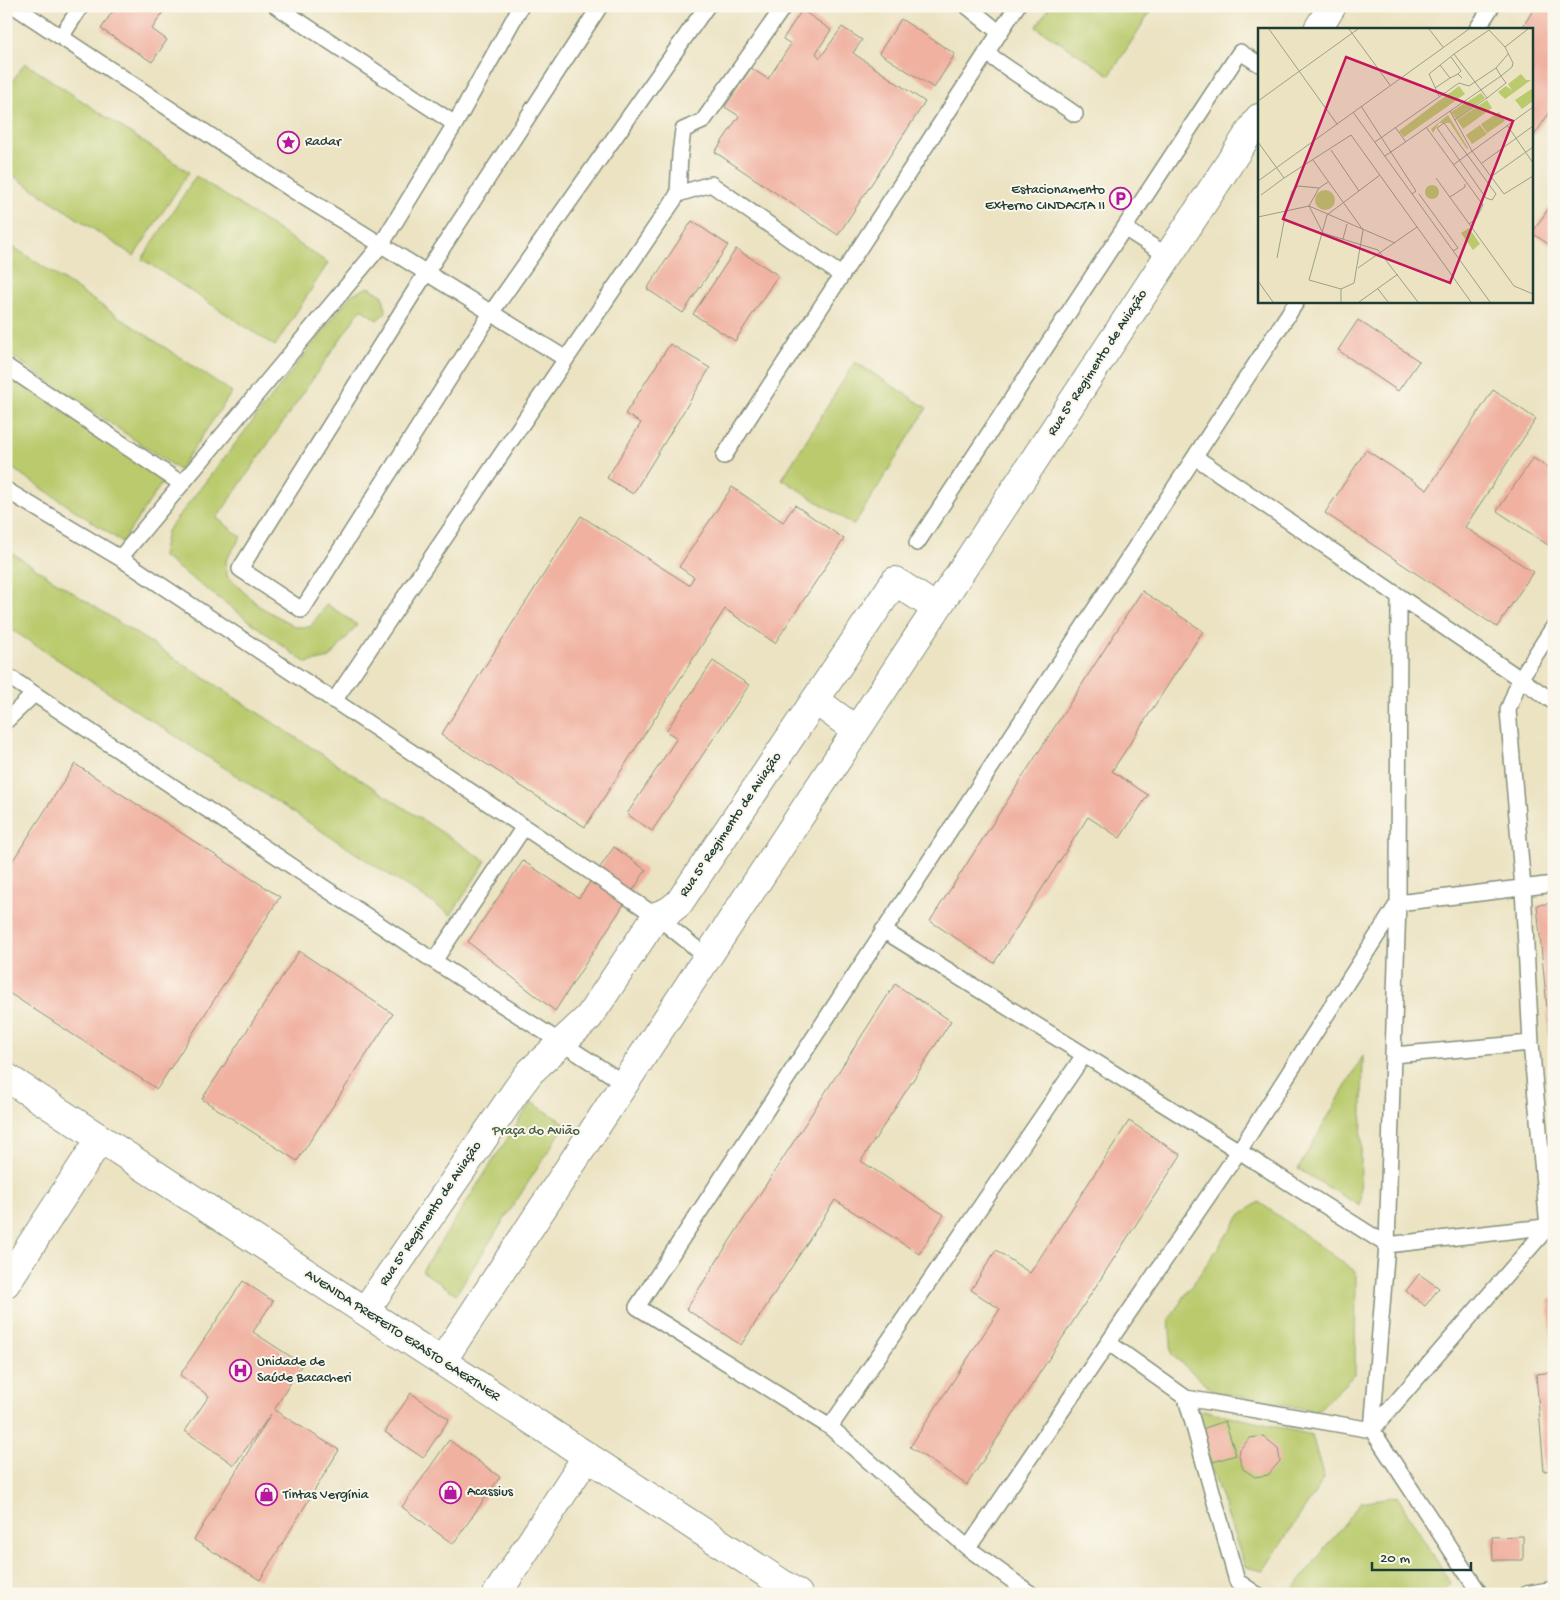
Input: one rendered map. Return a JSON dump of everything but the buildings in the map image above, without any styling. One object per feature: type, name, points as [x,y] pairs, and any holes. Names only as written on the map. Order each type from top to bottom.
[{"type":"street","points":[[1319,28],[1332,6]]},
{"type":"street","name":"Rua 5º Regimento de Aviação","points":[[442,1361],[1258,120]]},
{"type":"street","name":"Rua 5º Regimento de Aviação","points":[[365,1311],[530,1072],[589,1017],[656,916],[669,911],[679,903],[895,581],[936,608]]},
{"type":"street","points":[[815,700],[856,730]]},
{"type":"street","name":"AVENIDA PREFEITO ERASTO GAERTNER","points":[[6,1077],[798,1594]]},
{"type":"street","points":[[6,1283],[100,1138]]},
{"type":"street","points":[[497,1594],[587,1456]]},
{"type":"lane","points":[[14,6],[291,189],[566,359]]},
{"type":"lane","points":[[61,37],[81,6]]},
{"type":"lane","points":[[276,6],[454,124]]},
{"type":"lane","points":[[120,558],[381,245],[454,124],[521,6]]},
{"type":"lane","points":[[600,6],[426,273],[240,569],[302,610],[491,313],[707,6]]},
{"type":"lane","points":[[334,701],[678,194],[683,130],[703,121],[784,6]]},
{"type":"lane","points":[[968,6],[1000,33]]},
{"type":"lane","points":[[724,456],[1017,6]]},
{"type":"lane","points":[[1478,28],[1492,6]]},
{"type":"lane","points":[[917,543],[1240,52],[1258,63]]},
{"type":"lane","points":[[986,53],[1075,114]]},
{"type":"lane","points":[[678,194],[710,184],[841,276]]},
{"type":"lane","points":[[1124,228],[1168,256]]},
{"type":"lane","points":[[1031,1594],[968,1548],[830,1427],[637,1307],[1297,302]]},
{"type":"lane","points":[[6,366],[182,484]]},
{"type":"lane","points":[[1195,457],[1554,702]]},
{"type":"lane","points":[[6,490],[120,558],[524,827],[656,916],[707,957]]},
{"type":"lane","points":[[1399,596],[1398,903],[1386,1245],[1372,1430],[1480,1594]]},
{"type":"lane","points":[[1372,1430],[1551,1226],[1531,1044],[1523,888],[1508,710],[1520,678],[1554,626]]},
{"type":"lane","points":[[6,675],[434,961],[624,1083]]},
{"type":"lane","points":[[6,721],[34,694]]},
{"type":"lane","points":[[434,961],[524,827]]},
{"type":"lane","points":[[1398,903],[1554,884]]},
{"type":"lane","points":[[968,1548],[1239,1151],[1398,903]]},
{"type":"lane","points":[[883,930],[1239,1151],[1386,1245],[1551,1226]]},
{"type":"lane","points":[[1393,1055],[1531,1044]]},
{"type":"lane","points":[[830,1427],[1084,1055]]},
{"type":"lane","points":[[1109,1343],[1186,1398],[1372,1430]]},
{"type":"lane","points":[[1186,1398],[1237,1581],[1256,1594]]},
{"type":"lane","points":[[1526,1594],[1554,1589]]},
{"type":"green space","points":[[1050,6],[1154,6],[1110,75],[1036,27]]},
{"type":"green space","points":[[25,63],[189,172],[134,256],[6,171],[6,90]]},
{"type":"green space","points":[[196,176],[328,263],[275,346],[142,259]]},
{"type":"green space","points":[[6,242],[232,392],[179,470],[6,352]]},
{"type":"green space","points":[[369,287],[383,296],[386,312],[377,320],[361,309],[217,518],[241,537],[226,560],[227,576],[259,606],[296,627],[310,627],[327,604],[357,625],[330,658],[306,663],[162,556],[167,531],[352,294]]},
{"type":"green space","points":[[855,362],[927,408],[854,525],[782,479]]},
{"type":"green space","points":[[6,372],[164,480],[122,542],[6,464]]},
{"type":"green space","points":[[6,549],[486,861],[451,915],[6,626]]},
{"type":"green space","points":[[1363,1056],[1360,1206],[1298,1169]]},
{"type":"green space","name":"Praça do Avião","points":[[531,1102],[566,1124],[456,1294],[422,1271]]},
{"type":"green space","points":[[1259,1202],[1356,1272],[1355,1374],[1317,1411],[1215,1392],[1172,1355],[1169,1319],[1241,1214]]},
{"type":"green space","points":[[1203,1410],[1312,1435],[1324,1479],[1263,1571],[1245,1567],[1195,1420]]},
{"type":"green space","points":[[1397,1496],[1450,1583],[1441,1594],[1296,1594],[1295,1587],[1361,1502]]},
{"type":"place","name":"Radar","points":[[289,142]]},
{"type":"place","name":"Estacionamento Externo CINDACTA II","points":[[1121,198]]},
{"type":"place","name":"Unidade de Saúde Bacacheri","points":[[241,1370]]},
{"type":"place","name":"Acassius","points":[[451,1492]]},
{"type":"place","name":"Tintas Vergínia","points":[[267,1495]]}]
